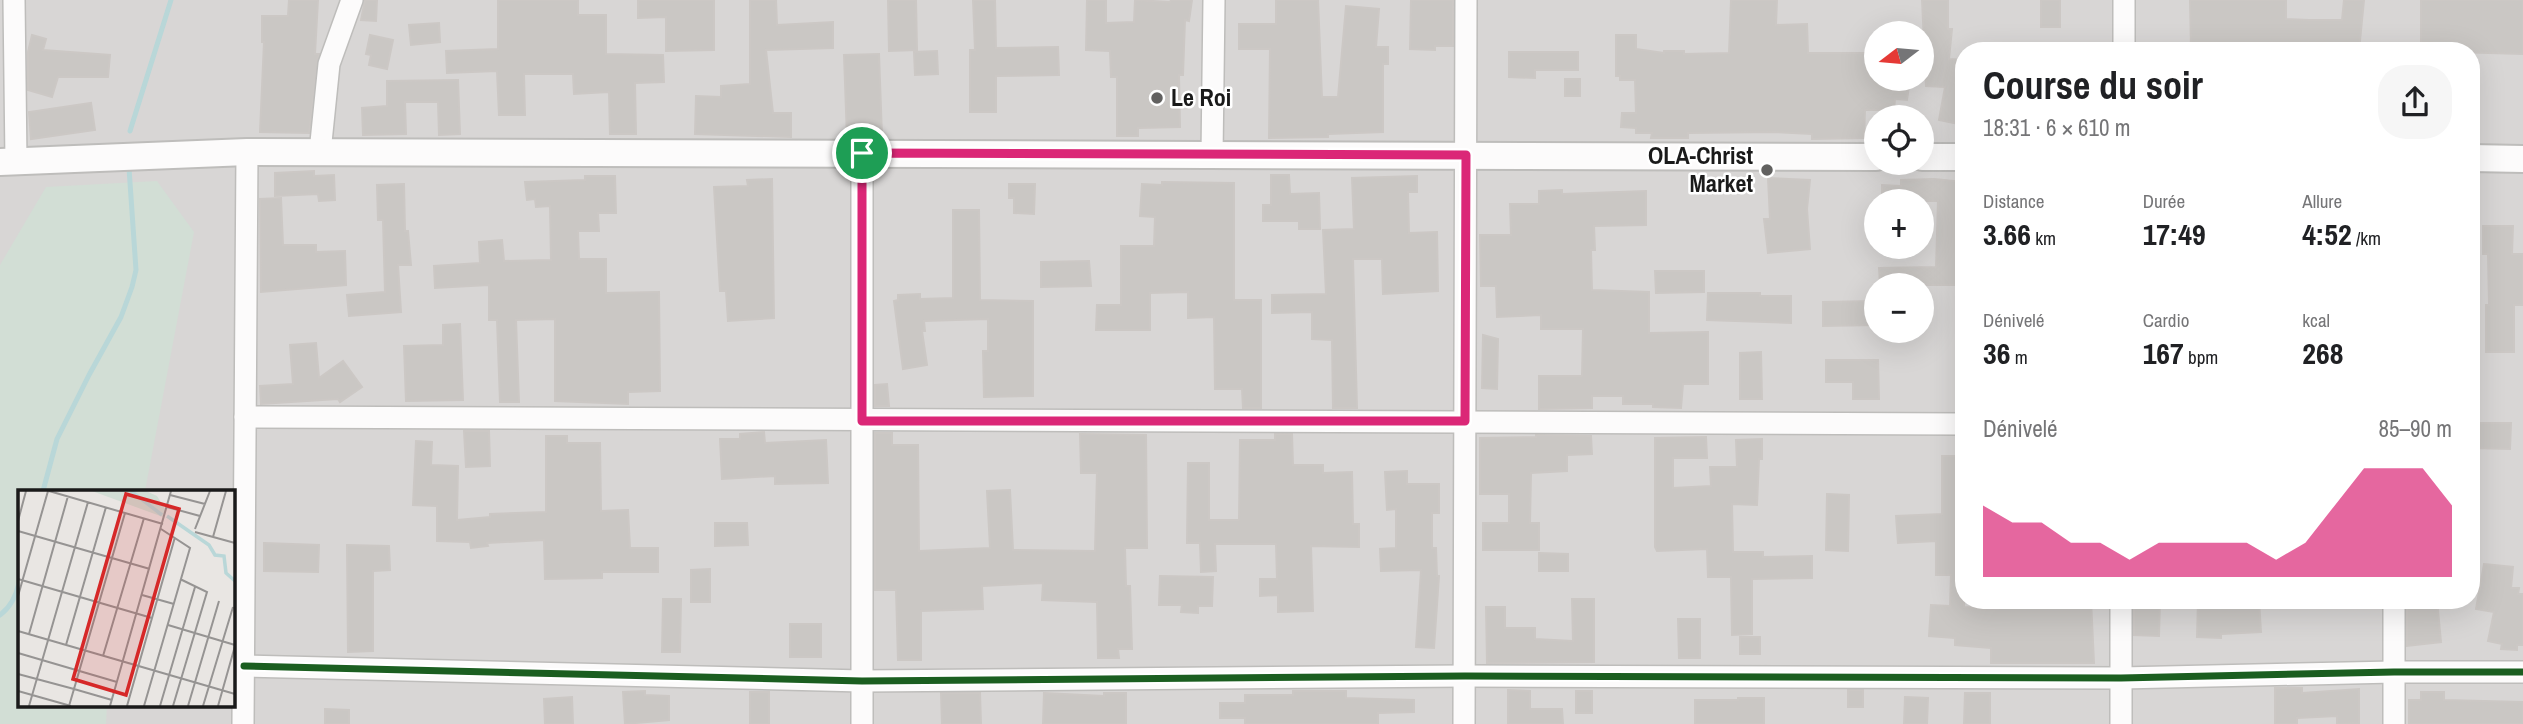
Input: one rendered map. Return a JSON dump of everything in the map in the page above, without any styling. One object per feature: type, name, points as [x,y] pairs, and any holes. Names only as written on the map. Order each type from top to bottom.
[{"type":"street","points":[[14,0],[8,161],[247,152],[1864,157]]},
{"type":"street","points":[[320,152],[329,64],[352,0]]},
{"type":"street","points":[[1212,155],[1214,0]]},
{"type":"street","points":[[1464,724],[1466,0]]},
{"type":"street","points":[[2123,42],[2124,0]]},
{"type":"street","points":[[243,724],[247,152]]},
{"type":"street","points":[[862,153],[862,724]]},
{"type":"street","points":[[1934,157],[1955,157]]},
{"type":"street","points":[[2480,159],[2523,159]]},
{"type":"street","points":[[245,417],[1955,424]]},
{"type":"street","points":[[2121,609],[2121,724]]},
{"type":"street","points":[[2394,609],[2394,724]]},
{"type":"street","points":[[244,666],[862,681],[1465,676],[2121,678],[2394,672],[2523,673]]},
{"type":"shaded area","points":[[0,0],[2523,0],[2523,724],[0,724]]},
{"type":"shaded area","points":[[157,181],[194,232],[145,490],[18,490],[18,706],[107,706],[106,724],[0,724],[0,265],[46,187]]},
{"type":"building","points":[[289,0],[318,0],[315,54],[319,54],[309,133],[260,132],[264,42],[262,16],[288,16]]},
{"type":"building","points":[[365,0],[377,0],[376,21],[361,20]]},
{"type":"building","points":[[498,0],[578,0],[578,15],[606,15],[606,54],[663,55],[664,82],[635,83],[636,134],[610,134],[609,92],[574,94],[573,74],[524,74],[525,115],[499,115],[497,71],[447,73],[446,51],[498,49]]},
{"type":"building","points":[[638,0],[714,0],[714,50],[666,51],[666,17],[638,18]]},
{"type":"building","points":[[750,0],[776,0],[777,25],[833,22],[833,48],[766,50],[773,113],[791,113],[791,137],[695,134],[696,96],[721,97],[721,86],[750,84]]},
{"type":"building","points":[[888,0],[916,0],[917,50],[889,51]]},
{"type":"building","points":[[973,0],[995,0],[996,48],[1058,47],[1059,75],[996,76],[996,112],[970,112],[970,50],[975,50]]},
{"type":"building","points":[[1087,0],[1106,0],[1106,23],[1134,22],[1135,0],[1192,0],[1189,21],[1185,20],[1183,75],[1179,75],[1180,127],[1138,128],[1138,136],[1117,136],[1117,77],[1111,77],[1110,51],[1086,50]]},
{"type":"building","points":[[1276,0],[1318,0],[1322,97],[1338,97],[1346,6],[1379,9],[1376,47],[1388,47],[1388,64],[1383,64],[1383,132],[1328,134],[1328,137],[1269,138],[1270,49],[1239,49],[1239,24],[1276,24]]},
{"type":"building","points":[[1411,0],[1453,0],[1453,46],[1435,46],[1435,50],[1410,49]]},
{"type":"building","points":[[1731,0],[1777,0],[1776,25],[1807,24],[1808,53],[1864,53],[1864,91],[1908,91],[1907,100],[1895,99],[1894,105],[1864,105],[1864,138],[1812,139],[1812,134],[1775,132],[1688,133],[1688,138],[1651,138],[1652,133],[1636,133],[1636,128],[1621,127],[1622,113],[1636,113],[1635,80],[1620,80],[1620,76],[1616,76],[1616,35],[1636,35],[1636,49],[1664,53],[1684,51],[1684,54],[1729,53]]},
{"type":"building","points":[[1922,0],[1948,0],[1948,29],[1952,29],[1949,59],[1955,59],[1955,123],[1939,120],[1945,87],[1934,86],[1934,21],[1923,21]]},
{"type":"building","points":[[2041,0],[2060,0],[2060,27],[2041,27]]},
{"type":"building","points":[[2190,0],[2286,0],[2286,19],[2342,20],[2344,0],[2364,0],[2360,42],[2191,42]]},
{"type":"building","points":[[2421,0],[2523,0],[2523,54],[2480,53],[2480,42],[2421,42]]},
{"type":"building","points":[[439,23],[440,42],[411,45],[409,25]]},
{"type":"building","points":[[32,35],[46,39],[43,50],[110,55],[108,77],[58,77],[52,97],[28,90],[28,52]]},
{"type":"building","points":[[370,35],[393,40],[387,69],[369,65],[371,55],[366,54]]},
{"type":"building","points":[[937,51],[938,74],[915,75],[914,52]]},
{"type":"building","points":[[1509,52],[1578,52],[1578,70],[1535,70],[1535,78],[1509,77]]},
{"type":"building","points":[[879,54],[882,136],[847,138],[844,55]]},
{"type":"building","points":[[1565,79],[1580,79],[1580,96],[1565,96]]},
{"type":"building","points":[[458,80],[460,134],[439,135],[438,102],[405,102],[406,134],[363,135],[362,108],[387,106],[387,81]]},
{"type":"building","points":[[91,103],[95,130],[31,139],[29,112]]},
{"type":"building","points":[[314,171],[314,176],[334,175],[335,200],[319,201],[318,194],[275,196],[275,173]]},
{"type":"building","points":[[1271,175],[1289,175],[1290,194],[1319,193],[1320,229],[1299,229],[1299,221],[1263,221],[1263,205],[1271,205]]},
{"type":"building","points":[[585,176],[615,176],[616,213],[598,213],[599,231],[578,231],[579,259],[606,259],[606,293],[659,292],[660,391],[628,392],[628,404],[555,401],[555,319],[516,320],[519,402],[500,402],[497,320],[489,320],[489,285],[435,288],[434,266],[480,263],[479,242],[502,240],[504,261],[551,260],[550,206],[536,207],[535,199],[527,200],[525,182],[585,180]]},
{"type":"building","points":[[1417,176],[1417,192],[1408,192],[1409,233],[1437,232],[1438,291],[1383,294],[1382,259],[1353,259],[1357,408],[1333,408],[1332,340],[1312,339],[1312,312],[1272,313],[1272,295],[1326,294],[1323,230],[1354,229],[1352,178]]},
{"type":"building","points":[[1768,178],[1810,180],[1807,209],[1810,249],[1768,253],[1764,219],[1770,219]]},
{"type":"building","points":[[772,179],[774,318],[728,321],[726,291],[720,291],[714,187],[748,186],[747,180]]},
{"type":"building","points":[[1901,180],[1955,181],[1955,285],[1934,285],[1934,273],[1879,273],[1879,268],[1936,267],[1938,201],[1934,201],[1934,189],[1882,189],[1882,185],[1901,186]]},
{"type":"building","points":[[1162,182],[1234,183],[1234,300],[1261,300],[1261,408],[1243,408],[1242,389],[1215,389],[1214,317],[1188,318],[1188,292],[1150,293],[1150,330],[1096,330],[1097,305],[1121,305],[1121,246],[1154,246],[1155,217],[1140,216],[1142,184],[1162,185]]},
{"type":"building","points":[[404,184],[405,231],[408,231],[411,265],[398,265],[401,312],[349,316],[347,295],[385,292],[383,220],[378,220],[377,185]]},
{"type":"building","points":[[1009,184],[1035,184],[1034,214],[1014,213],[1014,198],[1009,198]]},
{"type":"building","points":[[1562,190],[1562,194],[1646,191],[1646,225],[1594,226],[1595,250],[1591,250],[1592,290],[1649,292],[1649,333],[1708,332],[1708,384],[1683,384],[1681,408],[1623,404],[1623,396],[1592,396],[1592,408],[1539,409],[1539,376],[1582,376],[1583,329],[1541,329],[1541,315],[1497,317],[1496,286],[1481,286],[1480,235],[1511,235],[1510,204],[1539,204],[1539,191]]},
{"type":"building","points":[[281,198],[283,245],[316,245],[316,252],[345,251],[346,285],[261,292],[260,199]]},
{"type":"building","points":[[953,210],[979,210],[980,300],[1033,301],[1033,396],[984,397],[983,351],[988,351],[988,319],[924,321],[925,331],[922,331],[927,365],[903,369],[894,301],[898,300],[898,295],[920,294],[920,299],[953,298]]},
{"type":"building","points":[[2483,226],[2513,226],[2512,254],[2523,254],[2523,305],[2514,305],[2514,352],[2486,352],[2488,254],[2483,254]]},
{"type":"building","points":[[1089,261],[1091,286],[1041,287],[1041,262]]},
{"type":"building","points":[[1655,271],[1704,271],[1704,292],[1656,293]]},
{"type":"building","points":[[1708,293],[1791,296],[1791,323],[1707,320]]},
{"type":"building","points":[[1864,301],[1864,325],[1823,326],[1823,302]]},
{"type":"building","points":[[460,324],[463,400],[406,401],[404,346],[443,345],[443,325]]},
{"type":"building","points":[[1483,335],[1498,339],[1497,389],[1482,388]]},
{"type":"building","points":[[316,343],[319,378],[343,361],[362,387],[340,402],[338,399],[261,404],[260,386],[293,384],[290,345]]},
{"type":"building","points":[[1761,352],[1762,399],[1740,399],[1740,353]]},
{"type":"building","points":[[1826,360],[1878,360],[1879,399],[1853,399],[1853,382],[1826,382]]},
{"type":"building","points":[[887,384],[889,406],[875,406],[875,385]]},
{"type":"building","points":[[2480,423],[2511,423],[2510,449],[2480,448]]},
{"type":"building","points":[[464,431],[489,431],[490,466],[466,467]]},
{"type":"building","points":[[764,432],[765,443],[826,440],[828,483],[775,484],[775,476],[722,479],[720,439],[740,439],[740,434]]},
{"type":"building","points":[[875,433],[892,433],[892,445],[918,445],[919,551],[990,548],[987,491],[1010,490],[1013,550],[1095,551],[1097,473],[1081,473],[1080,434],[1146,435],[1147,548],[1125,548],[1126,586],[1130,586],[1132,649],[1118,649],[1119,658],[1098,658],[1097,602],[1042,600],[1043,583],[982,586],[983,609],[921,611],[921,660],[898,660],[896,590],[875,590]]},
{"type":"building","points":[[1275,434],[1292,434],[1293,465],[1323,465],[1323,473],[1352,472],[1353,524],[1359,524],[1359,547],[1311,546],[1313,611],[1278,612],[1278,595],[1260,596],[1260,579],[1277,579],[1276,544],[1215,544],[1216,571],[1201,572],[1200,543],[1187,543],[1188,463],[1209,463],[1209,520],[1239,520],[1240,440],[1275,440]]},
{"type":"building","points":[[546,436],[567,436],[567,443],[600,443],[601,511],[628,510],[630,548],[658,548],[658,572],[602,572],[602,578],[545,579],[544,540],[487,543],[488,546],[471,548],[470,542],[437,541],[437,506],[413,505],[416,441],[432,442],[431,465],[458,466],[457,520],[490,517],[490,514],[546,512]]},
{"type":"building","points":[[1591,436],[1592,454],[1567,455],[1567,471],[1531,473],[1530,523],[1539,523],[1539,550],[1483,550],[1483,523],[1509,523],[1509,494],[1480,494],[1480,438]]},
{"type":"building","points":[[1706,437],[1707,458],[1673,458],[1673,488],[1711,486],[1710,467],[1737,467],[1736,440],[1762,439],[1757,505],[1732,504],[1733,552],[1763,552],[1763,557],[1812,556],[1812,578],[1752,579],[1752,634],[1732,635],[1731,577],[1708,577],[1707,549],[1657,551],[1655,547],[1655,438]]},
{"type":"building","points":[[1942,456],[1955,456],[1955,609],[2091,609],[2094,663],[1991,663],[1991,648],[1955,645],[1955,638],[1929,636],[1931,605],[1950,606],[1951,575],[1936,575],[1936,541],[1898,543],[1896,516],[1942,514]]},
{"type":"building","points":[[1407,471],[1407,484],[1439,484],[1439,513],[1432,513],[1432,548],[1436,548],[1439,576],[1434,648],[1416,647],[1421,570],[1381,571],[1380,549],[1396,548],[1396,509],[1387,510],[1385,472]]},
{"type":"building","points":[[1827,494],[1849,495],[1848,551],[1826,550]]},
{"type":"building","points":[[715,523],[747,523],[748,545],[715,546]]},
{"type":"building","points":[[264,543],[319,545],[318,572],[264,571]]},
{"type":"building","points":[[347,545],[389,546],[390,570],[373,571],[373,651],[348,652]]},
{"type":"building","points":[[1539,553],[1568,554],[1568,571],[1539,571]]},
{"type":"building","points":[[2484,564],[2513,567],[2511,588],[2519,588],[2518,594],[2523,594],[2523,645],[2517,645],[2517,650],[2501,649],[2502,644],[2488,641],[2494,612],[2476,609],[2480,609]]},
{"type":"building","points":[[710,569],[710,602],[691,602],[691,570]]},
{"type":"building","points":[[1160,576],[1213,577],[1212,606],[1198,606],[1198,613],[1181,612],[1182,605],[1159,605]]},
{"type":"building","points":[[663,599],[681,599],[680,652],[662,652]]},
{"type":"building","points":[[1572,599],[1594,599],[1594,662],[1487,663],[1486,607],[1505,607],[1505,628],[1535,628],[1535,639],[1573,641]]},
{"type":"building","points":[[2134,609],[2160,609],[2159,636],[2134,635]]},
{"type":"building","points":[[2198,609],[2260,609],[2261,632],[2221,634],[2221,638],[2197,637]]},
{"type":"building","points":[[2407,609],[2438,609],[2441,642],[2407,646]]},
{"type":"building","points":[[1678,619],[1700,619],[1700,658],[1679,658]]},
{"type":"building","points":[[790,624],[821,624],[821,657],[790,657]]},
{"type":"building","points":[[1740,637],[1760,637],[1760,654],[1740,654]]},
{"type":"building","points":[[2275,688],[2302,688],[2302,693],[2359,689],[2359,723],[2337,724],[2337,716],[2297,718],[2297,724],[2275,724]]},
{"type":"building","points":[[1508,690],[1530,691],[1530,709],[1562,709],[1563,724],[1508,724]]},
{"type":"building","points":[[1848,690],[1863,690],[1863,707],[1848,707]]},
{"type":"building","points":[[645,691],[645,695],[669,696],[669,720],[625,724],[623,692]]},
{"type":"building","points":[[1293,691],[1346,691],[1346,698],[1414,700],[1414,712],[1378,713],[1378,724],[1245,724],[1245,718],[1220,718],[1220,703],[1245,703],[1245,695],[1293,695]]},
{"type":"building","points":[[1576,691],[1592,691],[1592,713],[1576,713]]},
{"type":"building","points":[[750,692],[769,692],[769,724],[750,724]]},
{"type":"building","points":[[2421,692],[2444,692],[2444,700],[2523,702],[2523,724],[2409,724],[2409,700],[2421,700]]},
{"type":"building","points":[[941,693],[980,693],[981,724],[942,724]]},
{"type":"building","points":[[1044,693],[1104,696],[1104,693],[1126,693],[1126,724],[1043,724]]},
{"type":"building","points":[[1965,693],[1990,693],[1990,724],[1964,724]]},
{"type":"building","points":[[572,697],[573,724],[545,724],[544,699]]},
{"type":"building","points":[[1905,697],[1928,698],[1927,724],[1904,724]]},
{"type":"building","points":[[1764,698],[1764,724],[1695,724],[1695,700]]},
{"type":"building","points":[[325,709],[349,710],[349,724],[325,724]]},
{"type":"waterway","points":[[130,131],[171,0]]},
{"type":"waterway","points":[[43,490],[57,439],[121,317],[132,287],[136,270],[129,168]]},
{"type":"waterway","points":[[0,615],[12,601],[18,586]]},
{"type":"cycle path","points":[[244,666],[862,681],[1465,676],[2121,678],[2523,672]]},
{"type":"place","name":"Le Roi","points":[[1157,98]]},
{"type":"place","name":"OLA-Christ Market","points":[[1767,170]]},
{"type":"route","points":[[862,153],[1466,155],[1465,421],[862,421],[862,153]]}]
